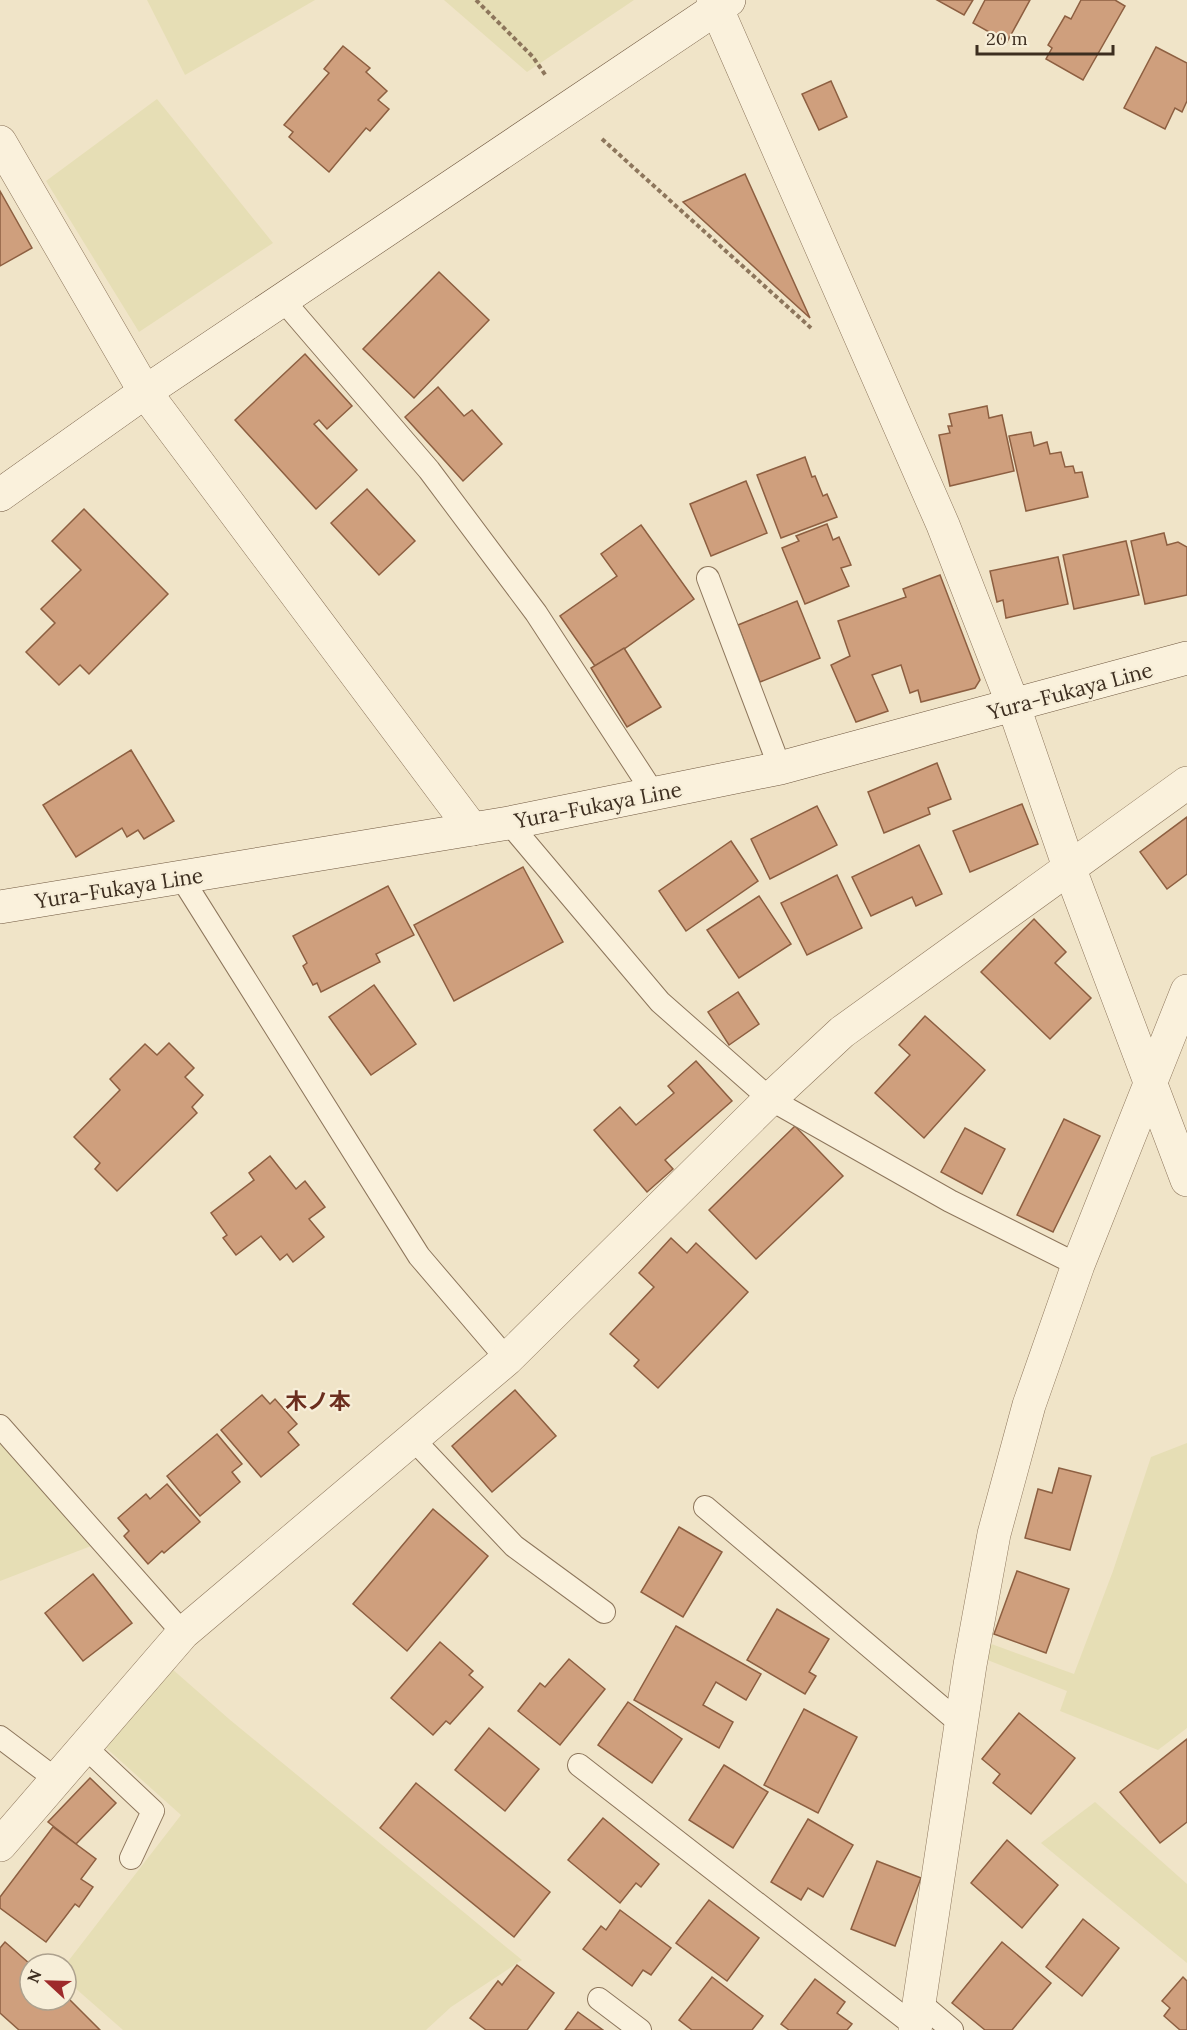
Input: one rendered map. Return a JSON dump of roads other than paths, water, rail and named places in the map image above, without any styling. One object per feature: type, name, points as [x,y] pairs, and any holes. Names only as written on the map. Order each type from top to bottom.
[{"type":"street","points":[[0,495],[145,392],[568,108],[719,3],[864,348],[943,525],[1014,706],[1070,867],[1187,1180]]},
{"type":"street","points":[[0,142],[145,392],[472,829]]},
{"type":"street","name":"Yura-Fukaya Line","points":[[0,907],[509,823],[780,768],[1187,658]]},
{"type":"street","points":[[0,1845],[183,1634],[507,1359],[770,1099],[842,1032],[1187,783]]},
{"type":"street","points":[[917,2019],[961,1724],[994,1534],[1029,1405],[1078,1265],[1187,991]]},
{"type":"lane","points":[[282,299],[429,470],[536,613],[654,794]]},
{"type":"lane","points":[[708,578],[780,768]]},
{"type":"lane","points":[[509,823],[660,1002],[770,1099],[950,1201],[1078,1265]]},
{"type":"lane","points":[[181,878],[419,1257],[507,1359]]},
{"type":"lane","points":[[0,1426],[183,1634]]},
{"type":"lane","points":[[413,1439],[514,1546],[604,1612]]},
{"type":"lane","points":[[705,1507],[961,1724]]},
{"type":"lane","points":[[0,1737],[57,1780]]},
{"type":"lane","points":[[85,1747],[153,1811],[131,1858]]},
{"type":"lane","points":[[579,1765],[917,2019],[952,2030]]},
{"type":"lane","points":[[599,1999],[640,2030]]},
{"type":"district","name":"木ノ本","points":[[318,1401]]}]
